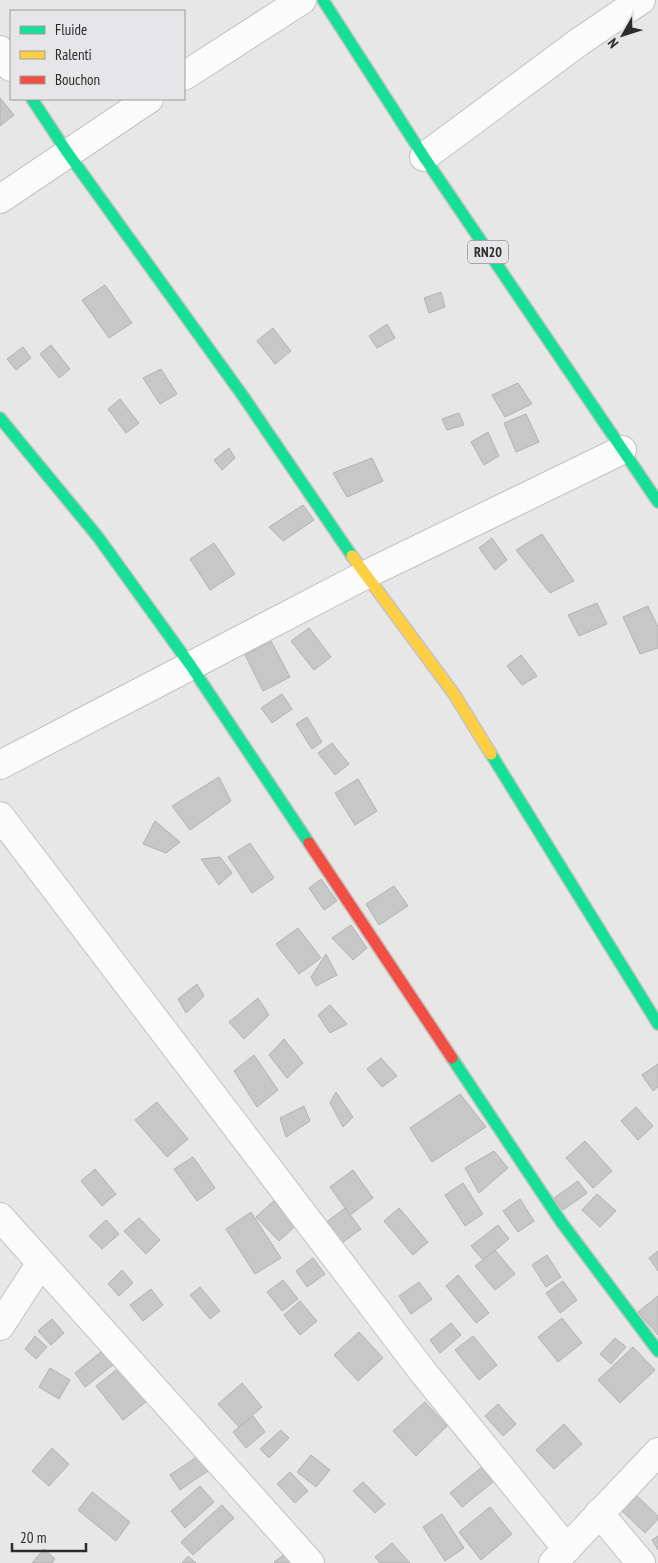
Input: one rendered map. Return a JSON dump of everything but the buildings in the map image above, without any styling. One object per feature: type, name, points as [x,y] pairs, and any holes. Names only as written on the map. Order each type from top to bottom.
[{"type":"street","points":[[185,75],[302,0]]},
{"type":"street","name":"RN20","points":[[323,0],[424,157],[658,502]]},
{"type":"street","points":[[424,157],[579,42],[641,0]]},
{"type":"street","points":[[0,50],[10,65]]},
{"type":"street","points":[[33,100],[67,152],[243,396],[365,574],[454,694],[658,1024]]},
{"type":"street","points":[[0,199],[67,152],[147,100]]},
{"type":"street","points":[[0,418],[98,537],[191,666],[562,1222],[658,1351]]},
{"type":"street","points":[[0,765],[365,574],[622,450]]},
{"type":"street","points":[[0,816],[423,1372],[560,1556],[598,1513],[658,1452]]},
{"type":"street","points":[[0,1217],[310,1563]]},
{"type":"street","points":[[0,1326],[41,1263]]},
{"type":"street","points":[[598,1513],[641,1563]]},
{"type":"traffic: fast","points":[[323,0],[424,157],[658,502]]},
{"type":"traffic: fast","points":[[33,100],[67,152],[243,396],[352,556]]},
{"type":"traffic: fast","points":[[0,418],[98,537],[191,666],[309,843]]},
{"type":"traffic: fast","points":[[491,754],[658,1024]]},
{"type":"traffic: fast","points":[[452,1058],[562,1223],[658,1351]]},
{"type":"traffic: slow","points":[[352,556],[454,694],[491,754]]},
{"type":"traffic: jam","points":[[309,843],[452,1058]]}]
